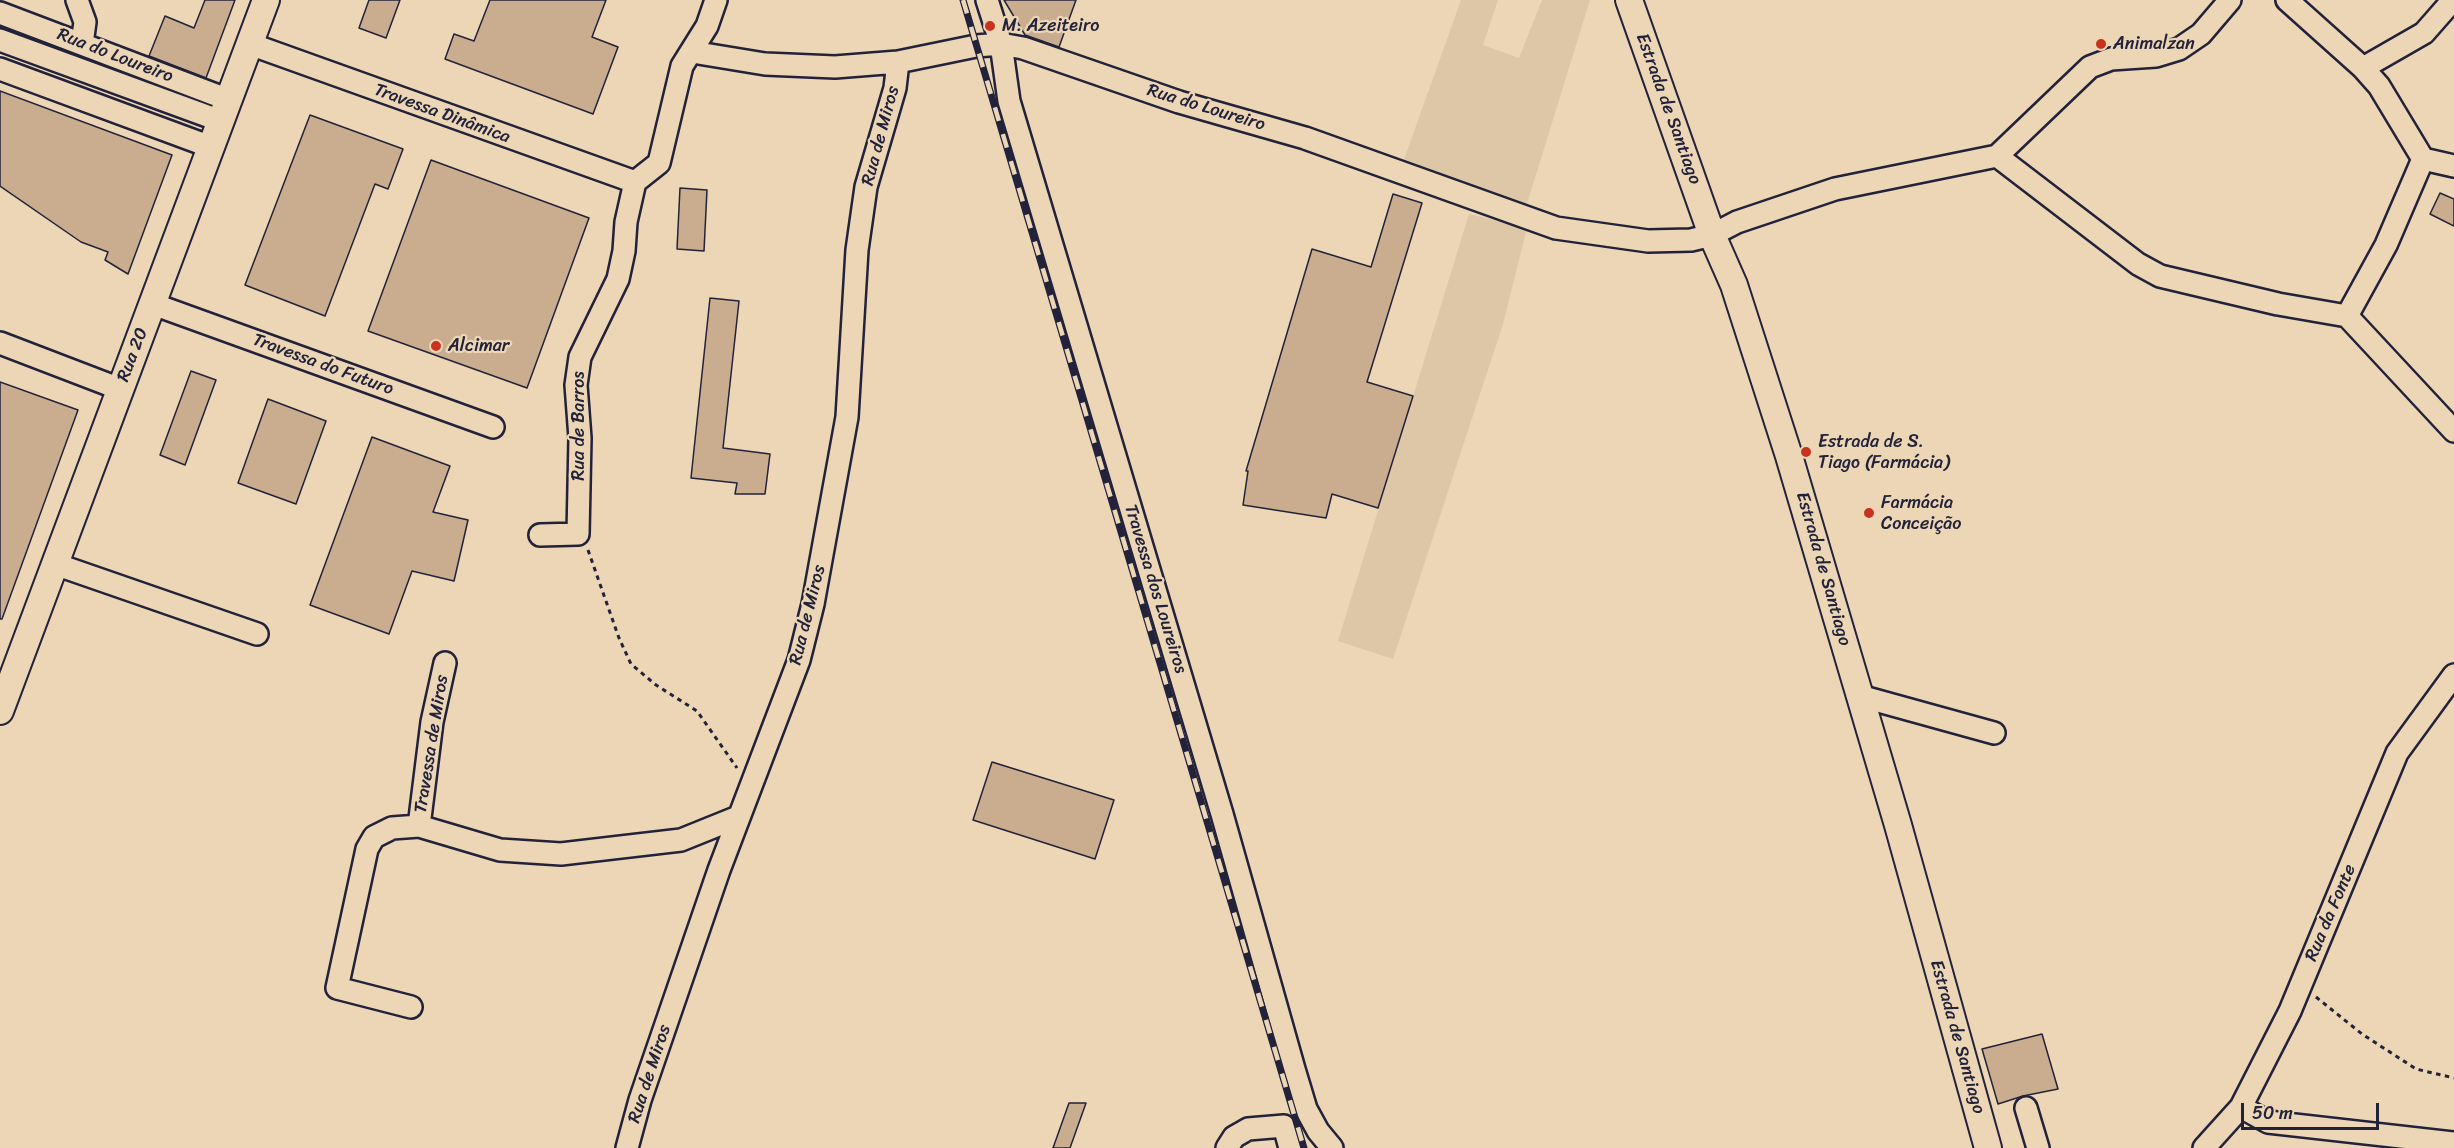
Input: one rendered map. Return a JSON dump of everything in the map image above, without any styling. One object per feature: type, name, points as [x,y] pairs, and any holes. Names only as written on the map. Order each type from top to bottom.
[{"type":"main road","name":"Rua 20","points":[[0,711],[266,0]]},
{"type":"main road","name":"Estrada de Santiago","points":[[1634,5],[1712,235],[1734,285],[1789,456],[1860,696],[1988,1148]]},
{"type":"street","points":[[77,0],[85,22],[82,44]]},
{"type":"street","points":[[635,182],[659,164],[682,66],[707,26],[716,0]]},
{"type":"street","name":"Travessa dos Loureiros","points":[[987,0],[1001,44],[1009,101],[1222,814],[1306,1109],[1318,1131],[1332,1148]]},
{"type":"street","points":[[2230,0],[2201,34],[2180,50],[2156,56],[2111,59],[2090,67],[1997,156],[2138,264],[2160,276],[2256,300],[2347,316],[2454,431]]},
{"type":"street","points":[[2287,0],[2363,68],[2379,86],[2423,159],[2454,166]]},
{"type":"street","points":[[2363,68],[2424,33],[2453,0]]},
{"type":"street","name":"Rua do Loureiro","points":[[0,13],[82,44],[225,111]]},
{"type":"street","name":"Rua do Loureiro","points":[[0,40],[225,111]]},
{"type":"street","name":"Travessa Dinâmica","points":[[250,44],[635,182]]},
{"type":"street","name":"Rua do Loureiro","points":[[692,52],[765,64],[835,67],[897,62],[976,46],[1001,44],[1060,59],[1179,102],[1305,138],[1556,228],[1648,242],[1691,240],[1712,235],[1737,222],[1835,189],[1997,156]]},
{"type":"street","name":"Rua de Miros","points":[[627,1148],[640,1100],[738,818],[799,660],[813,604],[847,417],[857,250],[866,187],[896,88],[897,62]]},
{"type":"street","points":[[0,69],[211,147]]},
{"type":"street","points":[[2347,316],[2386,245],[2423,159]]},
{"type":"street","name":"Rua de Barros","points":[[578,534],[580,438],[576,385],[580,357],[618,279],[624,251],[626,222],[635,182]]},
{"type":"street","name":"Travessa do Futuro","points":[[153,304],[493,427]]},
{"type":"street","points":[[0,343],[120,389]]},
{"type":"street","points":[[540,536],[578,534]]},
{"type":"street","points":[[55,564],[257,634]]},
{"type":"street","name":"Travessa de Miros","points":[[419,826],[432,722],[445,663]]},
{"type":"street","name":"Rua da Fonte","points":[[2204,1148],[2241,1107],[2301,984],[2397,753],[2454,675]]},
{"type":"street","points":[[1860,696],[1994,733]]},
{"type":"street","name":"Travessa de Miros","points":[[411,1007],[337,988],[367,849],[374,837],[392,828],[419,826],[500,850],[561,854],[681,840],[738,818]]},
{"type":"street","points":[[2241,1107],[2268,1122],[2454,1143]]},
{"type":"street","points":[[2026,1108],[2038,1148]]},
{"type":"street","points":[[1227,1148],[1234,1137],[1248,1128],[1284,1126],[1290,1148]]},
{"type":"path","points":[[578,534],[583,537],[619,638],[631,663],[656,685],[696,711],[750,787]]},
{"type":"path","points":[[2301,984],[2362,1034],[2416,1069],[2454,1078]]},
{"type":"shaded area","points":[[1461,0],[1498,0],[1483,45],[1519,58],[1542,0],[1590,0],[1526,207],[1402,165]]},
{"type":"shaded area","points":[[1469,214],[1527,228],[1503,324],[1393,659],[1338,641]]},
{"type":"building","points":[[205,0],[235,0],[206,78],[149,56],[165,16],[194,28]]},
{"type":"building","points":[[369,0],[400,0],[386,38],[359,28]]},
{"type":"building","points":[[490,0],[606,0],[592,37],[618,47],[593,114],[445,59],[454,34],[474,41]]},
{"type":"building","points":[[1004,0],[1076,0],[1059,47],[1025,35]]},
{"type":"building","points":[[0,91],[172,155],[128,274],[105,260],[108,252],[81,242],[0,186]]},
{"type":"building","points":[[310,115],[403,149],[388,189],[375,184],[325,316],[245,285]]},
{"type":"building","points":[[431,160],[589,218],[527,388],[368,331]]},
{"type":"building","points":[[680,188],[707,190],[704,251],[677,249]]},
{"type":"building","points":[[2440,193],[2454,199],[2454,226],[2430,214]]},
{"type":"building","points":[[1393,194],[1422,203],[1367,382],[1413,396],[1378,508],[1332,494],[1326,518],[1243,505],[1248,471],[1246,471],[1312,249],[1371,267]]},
{"type":"building","points":[[710,298],[739,301],[723,448],[770,454],[765,494],[735,494],[737,483],[691,478]]},
{"type":"building","points":[[191,371],[216,380],[185,465],[160,455]]},
{"type":"building","points":[[0,382],[78,410],[2,619],[0,619]]},
{"type":"building","points":[[268,399],[326,421],[296,504],[238,483]]},
{"type":"building","points":[[372,437],[450,466],[433,512],[468,520],[454,581],[412,571],[389,634],[310,605]]},
{"type":"building","points":[[992,762],[1114,800],[1095,859],[973,820]]},
{"type":"building","points":[[2042,1034],[2058,1089],[1998,1104],[1982,1049]]},
{"type":"building","points":[[1069,1103],[1086,1103],[1070,1148],[1053,1148]]},
{"type":"railway","points":[[963,0],[1304,1148]]},
{"type":"place","name":"M. Azeiteiro","points":[[990,26]]},
{"type":"place","name":"Animalzan","points":[[2101,44]]},
{"type":"place","name":"Alcimar","points":[[436,346]]},
{"type":"place","name":"Estrada de S. Tiago (Farmácia)","points":[[1806,452]]},
{"type":"place","name":"Farmácia Conceição","points":[[1869,513]]}]
